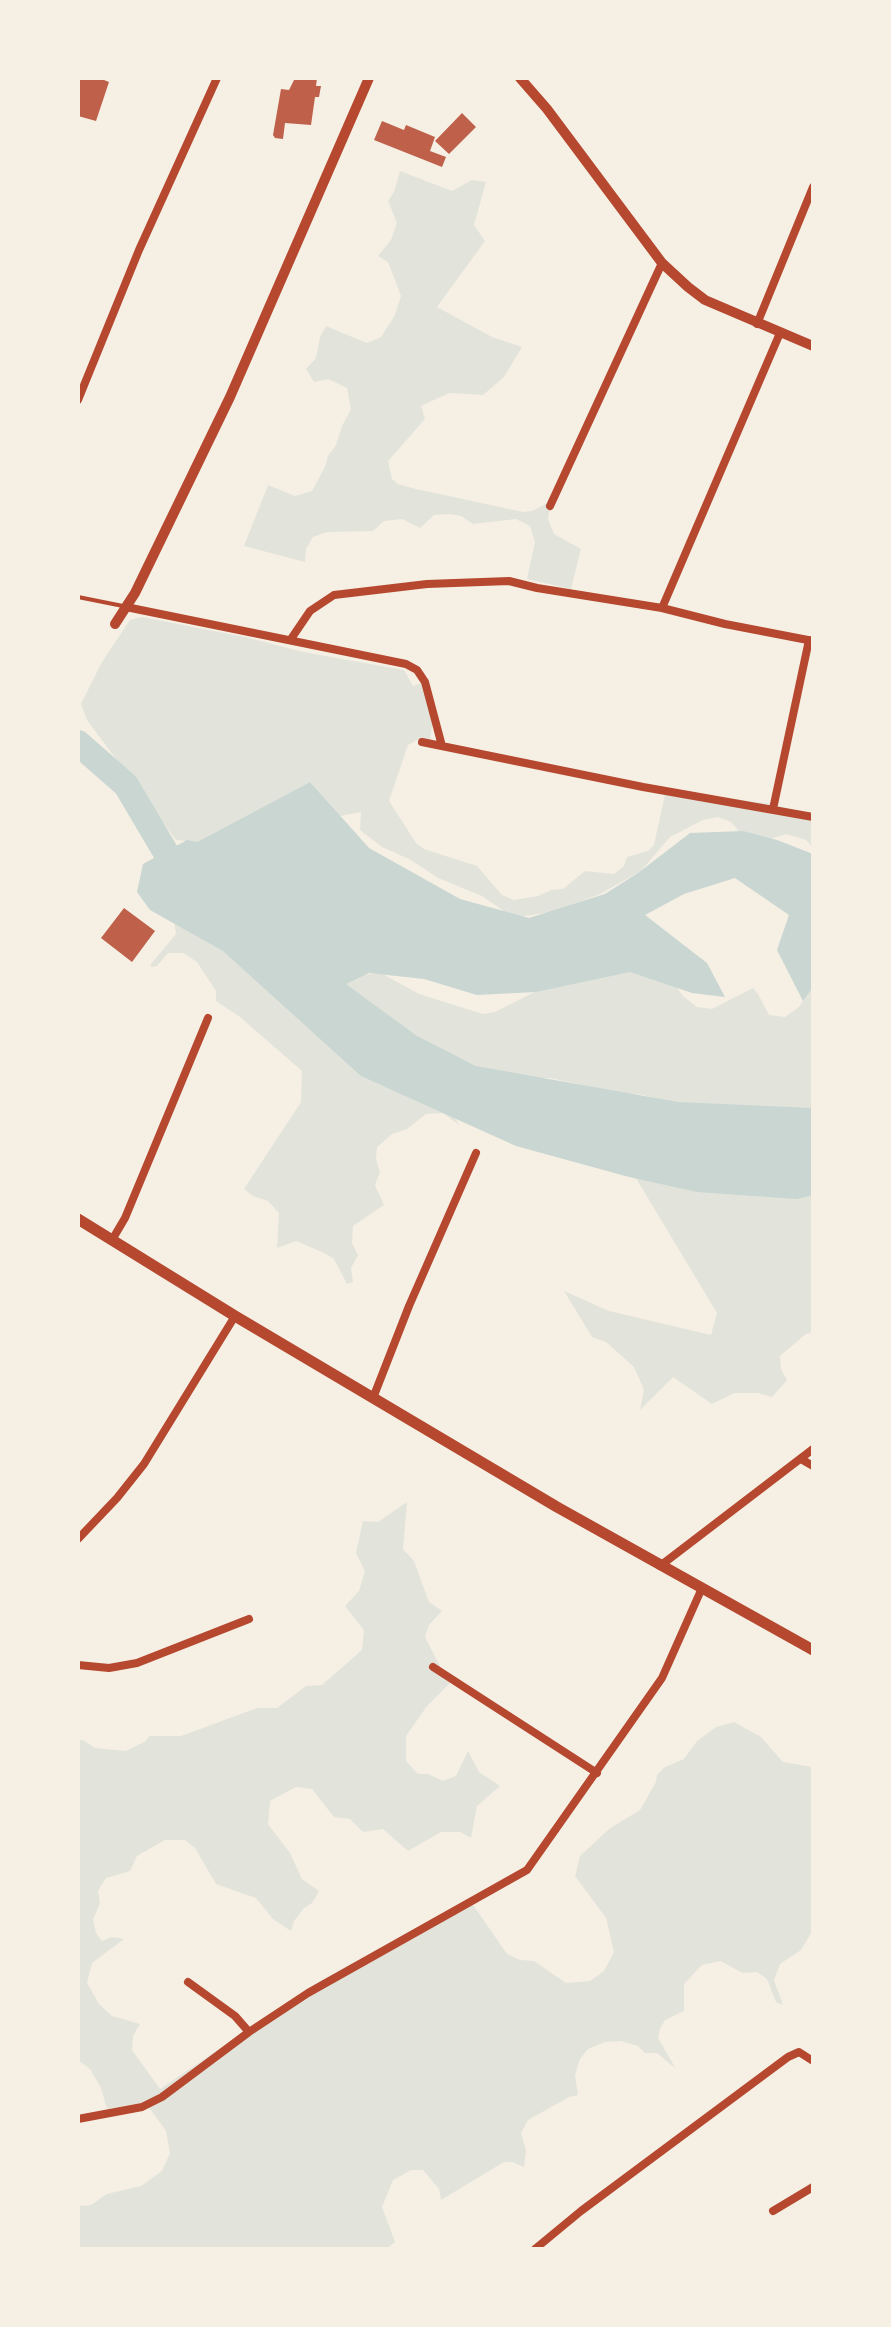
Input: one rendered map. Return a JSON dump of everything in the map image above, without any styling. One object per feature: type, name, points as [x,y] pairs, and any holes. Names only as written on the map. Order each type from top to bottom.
[{"type":"main road","points":[[78,1219],[373,1398],[660,1566],[813,1650]]},
{"type":"street","points":[[78,400],[139,250],[217,78]]},
{"type":"street","points":[[115,624],[231,395],[369,78]]},
{"type":"street","points":[[520,78],[547,109],[662,263],[705,300],[813,346]]},
{"type":"street","points":[[757,324],[813,187]]},
{"type":"street","points":[[550,506],[662,263]]},
{"type":"street","points":[[662,608],[780,333]]},
{"type":"street","points":[[291,639],[310,611],[334,595],[427,584],[509,581],[662,608],[725,624],[811,640],[773,809]]},
{"type":"street","points":[[126,607],[406,664],[417,670],[425,682],[442,746]]},
{"type":"street","points":[[422,742],[643,787],[813,817]]},
{"type":"street","points":[[112,1240],[125,1218],[208,1018]]},
{"type":"street","points":[[373,1398],[409,1306],[476,1153]]},
{"type":"street","points":[[78,1539],[144,1464],[235,1316]]},
{"type":"street","points":[[660,1566],[813,1449]]},
{"type":"street","points":[[801,1459],[813,1466]]},
{"type":"street","points":[[78,2119],[142,2107],[162,2097],[249,2032],[359,1963],[527,1870],[662,1678],[702,1588]]},
{"type":"street","points":[[78,1665],[109,1668],[137,1663],[249,1619]]},
{"type":"street","points":[[433,1667],[597,1773]]},
{"type":"street","points":[[188,1982],[235,2016],[249,2032]]},
{"type":"street","points":[[535,2249],[581,2211],[788,2057],[799,2052],[813,2061]]},
{"type":"street","points":[[773,2211],[813,2187]]},
{"type":"lane","points":[[78,597],[126,607]]},
{"type":"shaded area","points":[[400,171],[452,191],[472,180],[486,182],[474,225],[485,241],[437,307],[492,337],[522,347],[504,377],[483,395],[449,393],[421,406],[425,419],[388,461],[392,479],[416,489],[523,512],[551,501],[548,519],[554,534],[581,549],[571,589],[527,579],[535,542],[530,526],[516,519],[473,524],[461,516],[434,515],[420,528],[402,519],[384,521],[373,531],[327,532],[313,537],[306,549],[305,562],[244,546],[268,485],[295,496],[312,491],[351,409],[347,388],[328,379],[314,382],[306,369],[316,358],[320,337],[326,326],[367,343],[381,337],[395,315],[401,296],[388,262],[378,256],[391,240],[397,223],[388,201]]},
{"type":"shaded area","points":[[142,617],[404,670],[413,686],[427,681],[434,713],[430,740],[419,739],[408,745],[389,801],[416,843],[424,849],[477,866],[502,895],[514,900],[563,889],[585,871],[614,874],[624,866],[627,857],[648,851],[654,845],[666,790],[772,804],[813,815],[813,848],[806,840],[786,834],[757,843],[743,836],[731,822],[718,817],[703,820],[670,837],[641,871],[600,894],[556,911],[514,918],[482,896],[438,878],[411,860],[382,847],[360,830],[361,812],[340,816],[310,782],[197,842],[176,840],[87,720],[81,704],[102,662],[130,620]]},
{"type":"shaded area","points":[[310,782],[369,848],[460,899],[529,918],[605,894],[690,833],[743,831],[813,854],[813,987],[803,1001],[777,950],[789,915],[735,878],[684,894],[645,915],[707,963],[725,997],[692,993],[630,972],[536,992],[477,995],[424,979],[369,973],[346,984],[417,1036],[476,1066],[678,1102],[813,1108],[813,1195],[797,1199],[697,1192],[516,1146],[361,1076],[223,951],[150,910],[137,892],[143,864],[187,840],[197,842]]},
{"type":"shaded area","points":[[173,916],[447,1105],[459,1125],[443,1113],[426,1114],[407,1129],[392,1134],[377,1147],[376,1159],[380,1172],[375,1185],[384,1205],[353,1226],[352,1243],[358,1255],[351,1268],[353,1282],[347,1284],[334,1259],[324,1253],[296,1241],[277,1248],[279,1213],[268,1201],[244,1189],[301,1102],[302,1071],[240,1017],[216,1001],[216,991],[197,962],[183,953],[168,953],[157,966],[151,967],[176,934]]},
{"type":"shaded area","points":[[593,962],[663,969],[683,996],[697,1007],[712,1009],[753,988],[769,1015],[785,1017],[799,1007],[813,985],[813,1120],[706,1113],[643,1095],[550,1078],[518,1078],[483,1069],[407,1034],[341,992],[349,976],[381,973],[419,994],[483,1014],[495,1012]]},
{"type":"shaded area","points":[[622,1155],[813,1189],[813,1332],[806,1334],[780,1356],[781,1369],[787,1380],[772,1397],[758,1393],[734,1393],[712,1404],[673,1377],[640,1410],[644,1390],[634,1367],[606,1342],[592,1337],[564,1291],[609,1311],[711,1335],[717,1313]]},
{"type":"shaded area","points":[[407,1502],[403,1549],[414,1561],[429,1602],[442,1611],[429,1625],[425,1637],[442,1670],[454,1679],[427,1706],[406,1736],[406,1761],[418,1774],[428,1774],[443,1781],[456,1776],[468,1751],[479,1772],[500,1786],[477,1806],[471,1838],[460,1832],[441,1832],[408,1851],[383,1829],[363,1832],[350,1819],[334,1817],[312,1789],[296,1787],[270,1801],[268,1824],[290,1853],[302,1879],[319,1891],[294,1921],[291,1931],[273,1919],[256,1898],[216,1884],[195,1848],[185,1840],[165,1840],[137,1856],[130,1871],[106,1878],[98,1891],[100,1903],[93,1920],[96,1933],[102,1941],[112,1937],[124,1939],[92,1963],[87,1983],[99,2004],[112,2016],[140,2024],[133,2036],[132,2050],[160,2089],[320,1981],[469,1899],[507,1954],[520,1960],[534,1961],[566,1983],[590,1981],[604,1971],[614,1952],[606,1918],[575,1876],[580,1856],[609,1829],[640,1810],[657,1775],[665,1767],[684,1759],[697,1741],[716,1727],[734,1722],[761,1737],[783,1762],[813,1767],[813,1930],[801,1950],[780,1964],[774,1980],[783,2005],[776,2002],[767,1979],[757,1972],[743,1973],[720,1961],[702,1965],[684,1984],[684,2011],[665,2020],[660,2029],[658,2038],[676,2069],[657,2053],[645,2053],[638,2046],[621,2041],[605,2042],[588,2049],[580,2059],[575,2075],[578,2095],[528,2120],[521,2133],[526,2150],[524,2167],[504,2162],[441,2200],[439,2189],[423,2170],[411,2170],[393,2180],[382,2207],[395,2242],[386,2249],[78,2249],[78,2206],[91,2205],[107,2194],[141,2186],[162,2171],[170,2153],[166,2131],[145,2102],[107,2109],[101,2088],[90,2069],[78,2060],[78,1740],[95,1748],[126,1751],[146,1741],[149,1736],[181,1736],[257,1708],[277,1708],[306,1686],[322,1685],[362,1650],[364,1630],[345,1606],[359,1591],[365,1571],[356,1553],[363,1521],[378,1522]]},
{"type":"building","points":[[78,78],[99,78],[109,82],[96,121],[78,116]]},
{"type":"building","points":[[295,78],[317,78],[316,86],[321,86],[319,97],[315,97],[311,125],[285,123],[283,139],[275,138],[281,89],[289,90]]},
{"type":"building","points":[[462,113],[476,127],[449,154],[435,141]]},
{"type":"building","points":[[382,121],[404,130],[406,125],[435,137],[430,151],[446,157],[442,167],[374,140]]},
{"type":"building","points":[[124,908],[155,931],[132,962],[101,938]]},
{"type":"waterway","points":[[78,743],[126,785],[181,878]]}]
